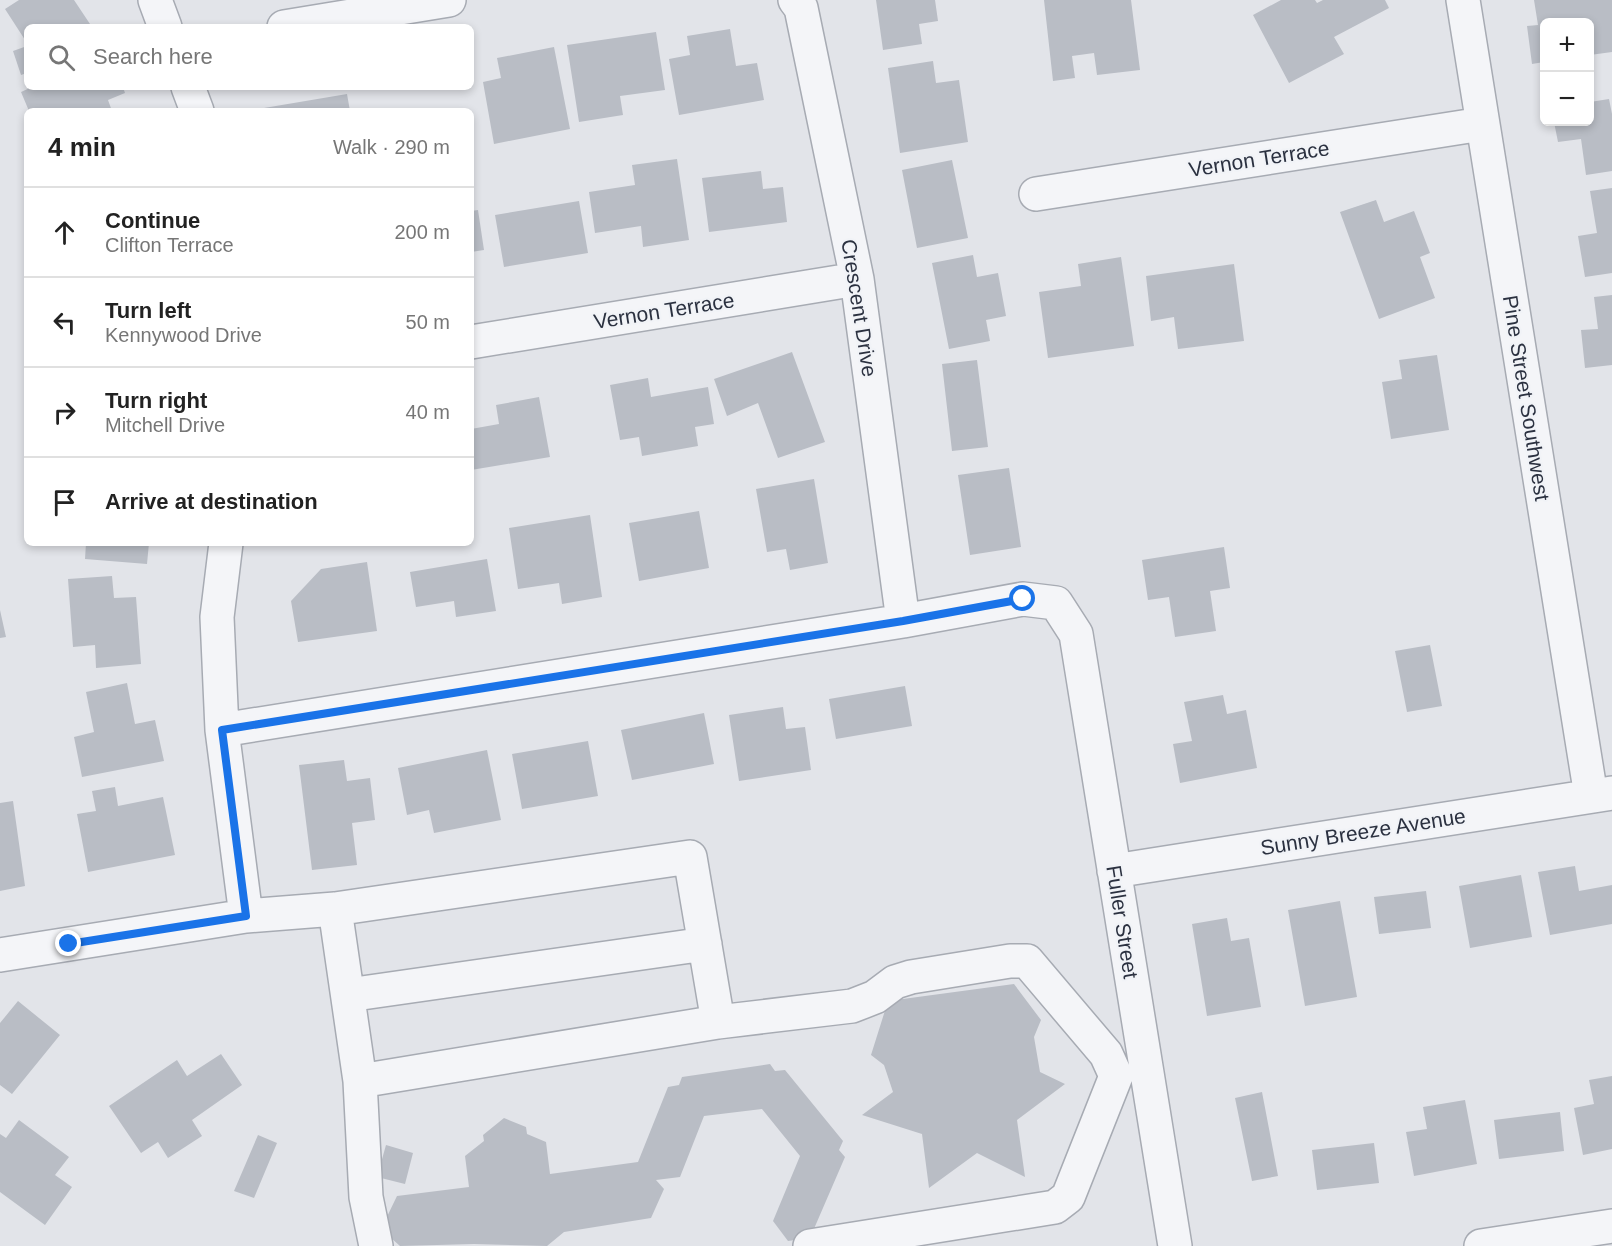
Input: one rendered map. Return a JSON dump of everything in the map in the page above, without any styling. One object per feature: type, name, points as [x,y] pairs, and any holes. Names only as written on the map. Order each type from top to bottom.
[{"type":"street","points":[[155,0],[164,24]]},
{"type":"street","points":[[302,24],[448,0]]},
{"type":"street","name":"Crescent Drive","points":[[795,0],[801,8],[857,279],[903,621]]},
{"type":"street","name":"Pine Street Southwest","points":[[1463,0],[1482,124],[1602,795]]},
{"type":"street","points":[[189,90],[197,108]]},
{"type":"street","name":"Vernon Terrace","points":[[1036,194],[1482,124]]},
{"type":"street","name":"Vernon Terrace","points":[[474,342],[857,279]]},
{"type":"street","points":[[226,546],[217,617],[222,730],[246,916]]},
{"type":"street","name":"Fuller Street","points":[[903,621],[1023,599],[1056,603],[1076,634],[1175,1246]]},
{"type":"street","points":[[222,730],[903,621]]},
{"type":"street","name":"Sunny Breeze Avenue","points":[[1114,871],[1602,795]]},
{"type":"street","points":[[0,955],[246,916],[334,909],[690,857],[718,1022]]},
{"type":"street","points":[[334,909],[360,1081],[366,1197],[376,1246]]},
{"type":"street","points":[[348,995],[705,944]]},
{"type":"street","points":[[360,1081],[718,1022],[852,1006],[875,997],[895,982],[910,977],[1010,961],[1027,961],[1106,1054],[1116,1076],[1068,1197],[1055,1207],[810,1246]]},
{"type":"street","points":[[1481,1246],[1612,1226]]},
{"type":"building","points":[[19,0],[74,0],[90,24],[24,24],[24,38],[5,9]]},
{"type":"building","points":[[876,0],[935,0],[938,21],[919,24],[922,44],[883,50]]},
{"type":"building","points":[[1044,0],[1131,0],[1140,70],[1097,75],[1094,53],[1072,56],[1075,78],[1053,81]]},
{"type":"building","points":[[1281,0],[1315,0],[1317,3],[1323,0],[1385,0],[1389,8],[1334,37],[1344,54],[1289,83],[1253,15]]},
{"type":"building","points":[[1534,0],[1612,0],[1612,52],[1594,54],[1594,18],[1540,18],[1540,63],[1532,64],[1527,26],[1538,25]]},
{"type":"building","points":[[730,29],[736,66],[757,63],[764,100],[679,115],[669,59],[690,55],[687,36]]},
{"type":"building","points":[[656,32],[665,90],[620,96],[623,115],[579,122],[567,45]]},
{"type":"building","points":[[24,47],[24,74],[21,75],[13,51]]},
{"type":"building","points":[[554,47],[570,129],[494,144],[483,82],[501,78],[497,58]]},
{"type":"building","points":[[933,61],[936,83],[959,80],[968,142],[900,153],[888,68]]},
{"type":"building","points":[[25,90],[124,90],[125,93],[108,100],[111,108],[28,108],[21,92]]},
{"type":"building","points":[[347,94],[349,108],[264,108]]},
{"type":"building","points":[[1609,99],[1612,114],[1612,171],[1586,175],[1581,139],[1558,142],[1555,126],[1594,126],[1594,101]]},
{"type":"building","points":[[677,159],[689,240],[643,247],[641,226],[595,233],[589,192],[635,185],[632,165]]},
{"type":"building","points":[[952,160],[968,238],[917,248],[902,170]]},
{"type":"building","points":[[761,171],[763,189],[783,187],[787,222],[709,232],[702,178]]},
{"type":"building","points":[[1612,188],[1612,273],[1585,277],[1578,236],[1597,233],[1590,191]]},
{"type":"building","points":[[1376,200],[1384,222],[1414,211],[1430,253],[1420,257],[1435,298],[1379,319],[1340,212]]},
{"type":"building","points":[[579,201],[588,253],[504,267],[495,215]]},
{"type":"building","points":[[478,210],[484,250],[474,252],[474,211]]},
{"type":"building","points":[[973,255],[977,277],[998,273],[1006,316],[986,320],[990,341],[949,349],[932,263]]},
{"type":"building","points":[[1121,257],[1134,346],[1048,358],[1039,292],[1081,286],[1078,264]]},
{"type":"building","points":[[1234,264],[1244,341],[1178,349],[1174,317],[1151,321],[1146,276]]},
{"type":"building","points":[[1612,295],[1612,365],[1585,368],[1581,330],[1598,329],[1594,297]]},
{"type":"building","points":[[792,352],[825,442],[778,458],[758,403],[727,416],[714,379]]},
{"type":"building","points":[[1437,355],[1449,430],[1391,439],[1382,382],[1402,379],[1399,360]]},
{"type":"building","points":[[977,360],[988,447],[952,451],[942,364]]},
{"type":"building","points":[[648,378],[651,397],[708,387],[714,424],[695,427],[698,446],[642,456],[639,437],[620,440],[610,385]]},
{"type":"building","points":[[539,397],[550,457],[474,470],[474,428],[499,424],[496,405]]},
{"type":"building","points":[[1009,468],[1021,547],[970,555],[958,475]]},
{"type":"building","points":[[814,479],[828,563],[790,570],[786,549],[767,552],[756,489]]},
{"type":"building","points":[[699,511],[709,568],[639,581],[629,523]]},
{"type":"building","points":[[590,515],[602,597],[562,604],[559,583],[518,589],[509,528]]},
{"type":"building","points":[[86,546],[149,546],[147,564],[85,559]]},
{"type":"building","points":[[1224,547],[1230,588],[1210,591],[1216,631],[1175,637],[1169,597],[1148,600],[1142,560]]},
{"type":"building","points":[[487,559],[496,611],[456,617],[454,601],[416,607],[410,572]]},
{"type":"building","points":[[367,562],[377,631],[298,642],[291,601],[321,569]]},
{"type":"building","points":[[112,576],[114,598],[136,597],[141,664],[96,668],[95,645],[73,647],[68,579]]},
{"type":"building","points":[[0,610],[6,637],[0,638]]},
{"type":"building","points":[[1430,645],[1442,706],[1407,712],[1395,651]]},
{"type":"building","points":[[127,683],[135,724],[155,720],[164,761],[82,777],[74,737],[94,732],[86,692]]},
{"type":"building","points":[[905,686],[912,726],[836,739],[829,699]]},
{"type":"building","points":[[1223,695],[1227,714],[1246,710],[1257,768],[1180,783],[1173,744],[1192,741],[1184,702]]},
{"type":"building","points":[[783,707],[786,729],[805,727],[811,770],[739,781],[729,715]]},
{"type":"building","points":[[704,713],[714,764],[632,780],[621,730]]},
{"type":"building","points":[[588,741],[598,796],[522,809],[512,754]]},
{"type":"building","points":[[487,750],[501,820],[434,833],[429,810],[407,815],[398,768]]},
{"type":"building","points":[[344,760],[347,781],[370,778],[375,820],[352,823],[357,865],[312,870],[299,765]]},
{"type":"building","points":[[115,787],[118,806],[163,797],[175,855],[88,872],[77,814],[96,811],[92,791]]},
{"type":"building","points":[[13,801],[25,886],[0,891],[0,803]]},
{"type":"building","points":[[1575,866],[1579,891],[1612,885],[1612,924],[1550,935],[1538,872]]},
{"type":"building","points":[[1521,875],[1532,937],[1470,948],[1459,886]]},
{"type":"building","points":[[1426,891],[1431,928],[1379,934],[1374,897]]},
{"type":"building","points":[[1340,901],[1357,997],[1305,1006],[1288,910]]},
{"type":"building","points":[[1227,918],[1231,941],[1249,938],[1261,1007],[1207,1016],[1192,924]]},
{"type":"building","points":[[1014,984],[1041,1020],[1034,1037],[1040,1072],[1065,1084],[1017,1120],[1025,1177],[977,1153],[929,1188],[922,1134],[862,1115],[893,1092],[884,1065],[871,1055],[888,1001]]},
{"type":"building","points":[[18,1001],[60,1035],[12,1094],[0,1085],[0,1023]]},
{"type":"building","points":[[221,1054],[242,1085],[192,1120],[202,1136],[168,1158],[158,1142],[141,1153],[109,1106],[177,1060],[187,1076]]},
{"type":"building","points":[[770,1064],[775,1071],[785,1070],[843,1141],[839,1150],[845,1157],[810,1238],[788,1241],[773,1221],[800,1156],[762,1109],[704,1116],[680,1177],[656,1180],[664,1189],[651,1218],[564,1232],[547,1246],[474,1244],[400,1246],[381,1229],[397,1196],[469,1187],[465,1156],[484,1141],[483,1135],[504,1118],[526,1127],[527,1134],[546,1142],[550,1174],[638,1162],[668,1087],[679,1085],[682,1077]]},
{"type":"building","points":[[1612,1076],[1612,1149],[1583,1155],[1574,1108],[1594,1104],[1589,1080]]},
{"type":"building","points":[[1262,1092],[1278,1176],[1252,1181],[1235,1098]]},
{"type":"building","points":[[1465,1100],[1477,1164],[1414,1176],[1406,1132],[1427,1129],[1423,1107]]},
{"type":"building","points":[[1560,1112],[1564,1151],[1499,1159],[1494,1120]]},
{"type":"building","points":[[19,1120],[69,1157],[55,1175],[72,1187],[45,1225],[0,1192],[0,1134],[6,1138]]},
{"type":"building","points":[[258,1135],[277,1143],[254,1198],[234,1191]]},
{"type":"building","points":[[1374,1143],[1379,1183],[1317,1190],[1312,1150]]},
{"type":"building","points":[[386,1145],[413,1153],[405,1184],[377,1177]]},
{"type":"route","points":[[69,944],[246,916],[222,730],[903,621],[1023,599]]}]
